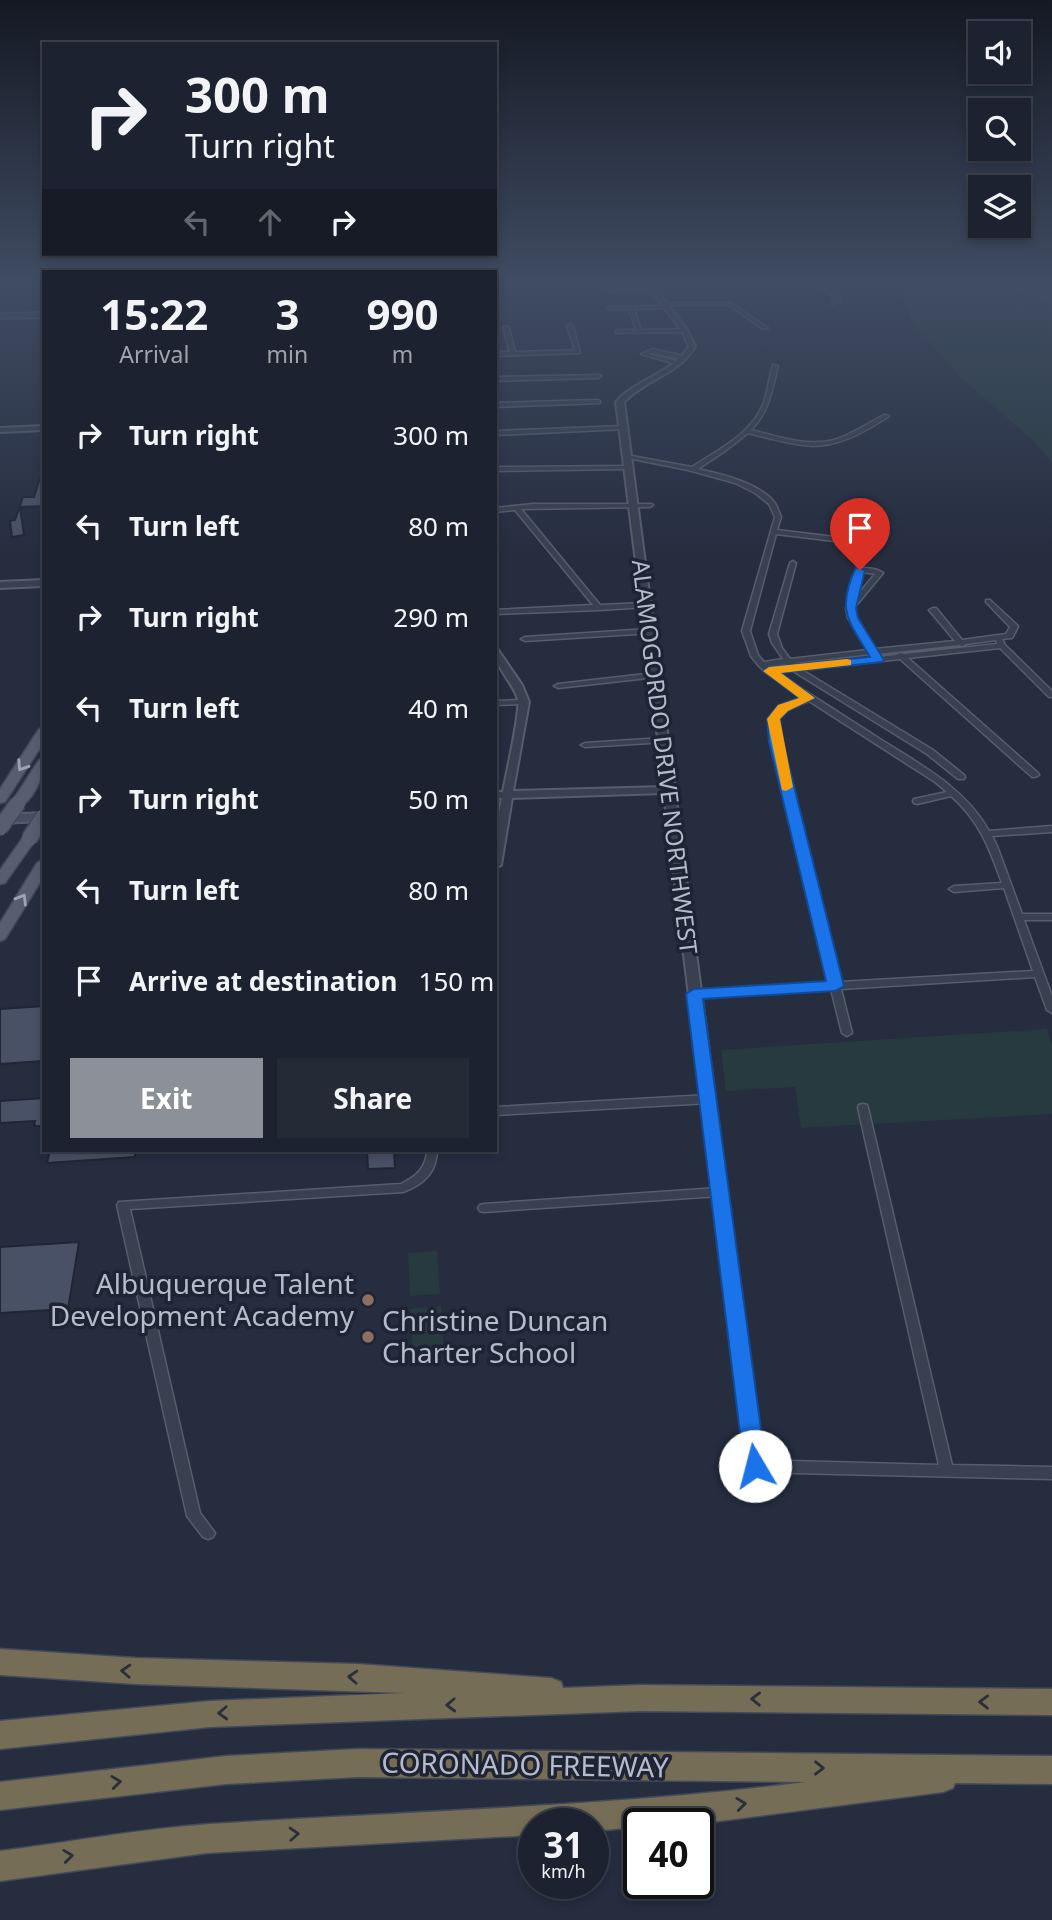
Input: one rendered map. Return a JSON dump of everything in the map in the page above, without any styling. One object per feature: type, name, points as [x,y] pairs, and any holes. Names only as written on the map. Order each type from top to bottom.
[{"type":"highway","points":[[0,1662],[135,1671],[356,1677],[641,1698]]},
{"type":"highway","points":[[0,1735],[210,1714],[641,1698],[1052,1702]]},
{"type":"highway","name":"CORONADO FREEWAY","points":[[0,1796],[226,1770],[358,1763],[1052,1770]]},
{"type":"highway","points":[[0,1866],[207,1839],[422,1828],[712,1808],[1009,1770]]},
{"type":"main road","points":[[0,799],[42,735]]},
{"type":"main road","points":[[0,828],[42,765]]},
{"type":"main road","points":[[0,819],[42,816]]},
{"type":"main road","points":[[0,880],[42,819]]},
{"type":"main road","points":[[0,936],[42,866]]},
{"type":"street","name":"ALAMOGORDO DRIVE NORTHWEST","points":[[660,374],[620,402],[755,1466]]},
{"type":"street","points":[[692,471],[747,430],[766,403],[773,374]]},
{"type":"street","points":[[497,379],[598,376]]},
{"type":"street","points":[[497,405],[598,402]]},
{"type":"street","points":[[747,430],[805,443],[824,444],[840,440],[886,416]]},
{"type":"street","points":[[0,429],[42,428]]},
{"type":"street","points":[[497,433],[624,428]]},
{"type":"street","points":[[497,469],[627,462],[692,471],[738,482],[770,499],[777,512],[774,532],[746,631],[751,650],[769,671],[954,793],[972,812],[988,834],[1052,1010]]},
{"type":"street","points":[[497,510],[516,507],[650,505]]},
{"type":"street","points":[[516,507],[599,608]]},
{"type":"street","points":[[774,532],[876,544]]},
{"type":"street","points":[[793,563],[774,634],[774,641],[791,665],[930,752],[961,777]]},
{"type":"street","points":[[850,608],[880,573],[860,570],[850,608],[854,622],[878,660]]},
{"type":"street","points":[[0,585],[42,583]]},
{"type":"street","points":[[0,592],[42,590]]},
{"type":"street","points":[[762,664],[878,660],[966,650],[1000,642],[1009,636],[1014,627],[988,601]]},
{"type":"street","points":[[497,612],[645,605]]},
{"type":"street","points":[[933,610],[966,650]]},
{"type":"street","points":[[525,639],[649,631]]},
{"type":"street","points":[[769,671],[894,649],[960,642],[1000,642],[1052,695]]},
{"type":"street","points":[[894,649],[1035,775]]},
{"type":"street","points":[[497,655],[517,685],[524,702],[501,794],[497,841]]},
{"type":"street","points":[[558,686],[654,675]]},
{"type":"street","points":[[809,698],[783,708],[773,719],[776,742],[847,1033]]},
{"type":"street","points":[[497,703],[524,702]]},
{"type":"street","points":[[584,746],[663,740]]},
{"type":"street","points":[[501,794],[668,790]]},
{"type":"street","points":[[917,801],[954,793]]},
{"type":"street","points":[[988,834],[1052,829]]},
{"type":"street","points":[[954,889],[1006,885]]},
{"type":"street","points":[[1018,917],[1052,918]]},
{"type":"street","points":[[694,994],[1039,974]]},
{"type":"street","points":[[497,1111],[709,1098]]},
{"type":"street","points":[[863,1108],[947,1470]]},
{"type":"street","points":[[208,1533],[194,1516],[123,1205],[402,1188],[428,1172],[432,1152]]},
{"type":"street","points":[[484,1208],[719,1192]]},
{"type":"street","points":[[755,1466],[1052,1473]]},
{"type":"shaded area","points":[[1052,374],[1052,463],[1034,441],[958,375]]},
{"type":"shaded area","points":[[1047,1029],[1052,1045],[1052,1114],[801,1128],[795,1087],[726,1091],[721,1050]]},
{"type":"shaded area","points":[[437,1251],[440,1294],[410,1296],[408,1253]]},
{"type":"shaded area","points":[[441,1306],[444,1353],[413,1355],[410,1309]]},
{"type":"building","points":[[42,472],[42,506],[20,507],[24,535],[12,537],[10,521],[15,520],[23,497],[34,497]]},
{"type":"building","points":[[42,1006],[42,1061],[0,1064],[0,1009]]},
{"type":"building","points":[[42,1098],[42,1126],[34,1126],[35,1121],[0,1123],[0,1101]]},
{"type":"building","points":[[50,1152],[135,1152],[135,1157],[47,1163]]},
{"type":"building","points":[[367,1152],[394,1152],[395,1168],[368,1169]]},
{"type":"building","points":[[79,1242],[68,1309],[0,1313],[0,1247]]},
{"type":"slow traffic","points":[[786,787],[773,719],[783,708],[809,698],[769,671],[847,662]]},
{"type":"place","name":"Albuquerque Talent Development Academy","points":[[368,1300]]},
{"type":"place","name":"Christine Duncan Charter School","points":[[368,1337]]},
{"type":"route","points":[[755,1466],[694,994],[835,986],[776,742],[773,719],[783,708],[809,698],[769,671],[878,660],[852,618],[850,608],[860,570]]}]
